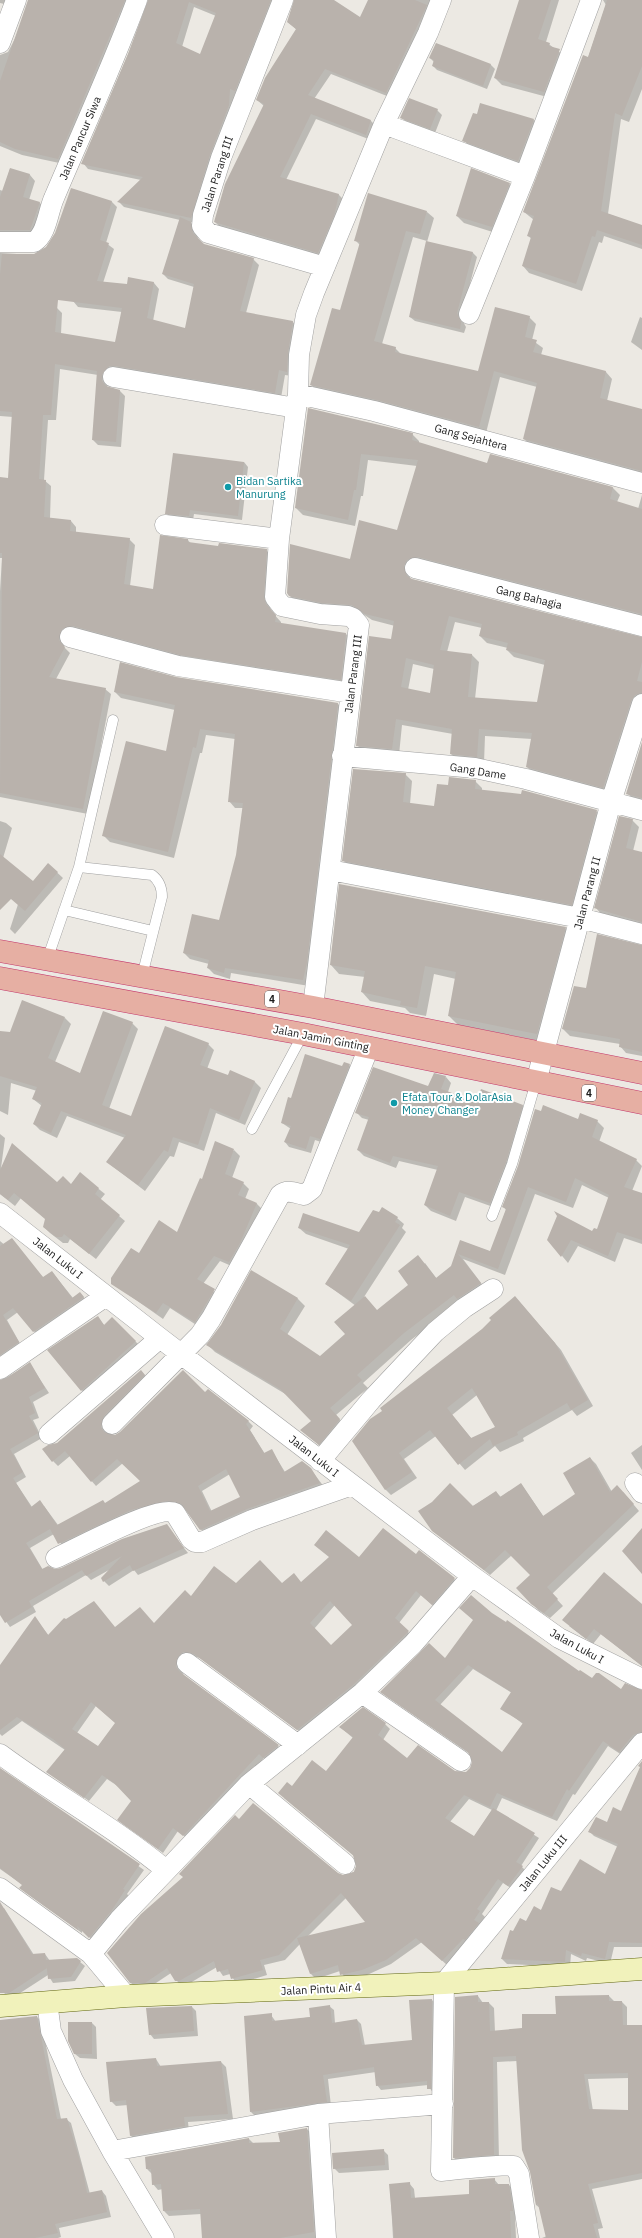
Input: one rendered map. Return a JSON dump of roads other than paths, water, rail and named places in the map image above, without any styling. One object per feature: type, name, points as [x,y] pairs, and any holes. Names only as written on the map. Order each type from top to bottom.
[{"type":"highway","name":"4","points":[[0,951],[313,1007],[642,1073]]},
{"type":"highway","name":"Jalan Jamin Ginting","points":[[0,978],[303,1034],[642,1103]]},
{"type":"main road","name":"Jalan Pintu Air 4","points":[[0,2006],[126,1996],[444,1983],[642,1969]]},
{"type":"street","points":[[0,43],[16,0]]},
{"type":"street","name":"Jalan Pancur Siwa","points":[[0,242],[34,242],[41,235],[51,204],[125,32],[137,0]]},
{"type":"street","name":"Jalan Parang III","points":[[283,0],[221,158],[203,215],[202,226],[208,233],[327,264],[306,315],[299,355],[297,401],[274,591],[277,601],[282,606],[353,618],[359,625],[342,756],[313,1007]]},
{"type":"street","points":[[327,264],[384,124],[428,33],[441,0]]},
{"type":"street","points":[[469,314],[525,176],[591,0]]},
{"type":"street","points":[[384,124],[525,176]]},
{"type":"street","name":"Gang Sejahtera","points":[[113,377],[374,411],[642,483]]},
{"type":"street","points":[[165,525],[279,540]]},
{"type":"street","name":"Gang Bahagia","points":[[415,568],[642,626]]},
{"type":"street","points":[[70,637],[178,666],[351,693]]},
{"type":"street","name":"Jalan Parang II","points":[[536,1082],[611,802],[642,704]]},
{"type":"street","name":"Gang Dame","points":[[342,756],[475,768],[526,779],[642,810]]},
{"type":"street","points":[[330,870],[580,918],[642,934]]},
{"type":"street","points":[[112,1424],[183,1354],[211,1319],[280,1195],[289,1191],[304,1195],[312,1189],[369,1047]]},
{"type":"street","name":"Jalan Luku I","points":[[0,1213],[160,1338],[183,1354],[320,1461],[472,1576],[559,1638],[642,1679]]},
{"type":"street","points":[[320,1461],[371,1400],[435,1332],[464,1308],[493,1289]]},
{"type":"street","points":[[0,1369],[106,1296]]},
{"type":"street","points":[[49,1434],[160,1338]]},
{"type":"street","points":[[56,1558],[140,1519],[166,1511],[176,1513],[191,1539],[195,1542],[202,1542],[252,1520],[352,1485]]},
{"type":"street","points":[[91,1954],[118,1920],[249,1784],[362,1693],[413,1644],[472,1576]]},
{"type":"street","points":[[187,1663],[298,1745]]},
{"type":"street","points":[[362,1693],[461,1761]]},
{"type":"street","name":"Jalan Luku III","points":[[444,1983],[642,1743]]},
{"type":"street","points":[[0,1754],[37,1781],[140,1848],[166,1870]]},
{"type":"street","points":[[249,1784],[345,1864]]},
{"type":"street","points":[[0,1888],[91,1954],[126,1996]]},
{"type":"street","points":[[444,1983],[441,2171],[492,2168],[505,2165],[514,2166],[519,2174],[529,2238]]},
{"type":"street","points":[[47,2002],[51,2031],[73,2080],[112,2151],[164,2238]]},
{"type":"street","points":[[112,2151],[318,2114],[443,2104]]},
{"type":"street","points":[[318,2114],[326,2238]]},
{"type":"lane","points":[[47,960],[79,867],[113,720]]},
{"type":"lane","points":[[79,867],[152,875],[157,879],[162,890],[162,897],[142,976]]},
{"type":"lane","points":[[64,910],[154,931]]},
{"type":"lane","points":[[252,1129],[303,1034]]},
{"type":"lane","points":[[492,1216],[512,1164],[536,1082]]},
{"type":"place","name":"Bidan Sartika Manurung","points":[[228,487]]},
{"type":"place","name":"Efata Tour & DolarAsia Money Changer","points":[[394,1103]]}]
